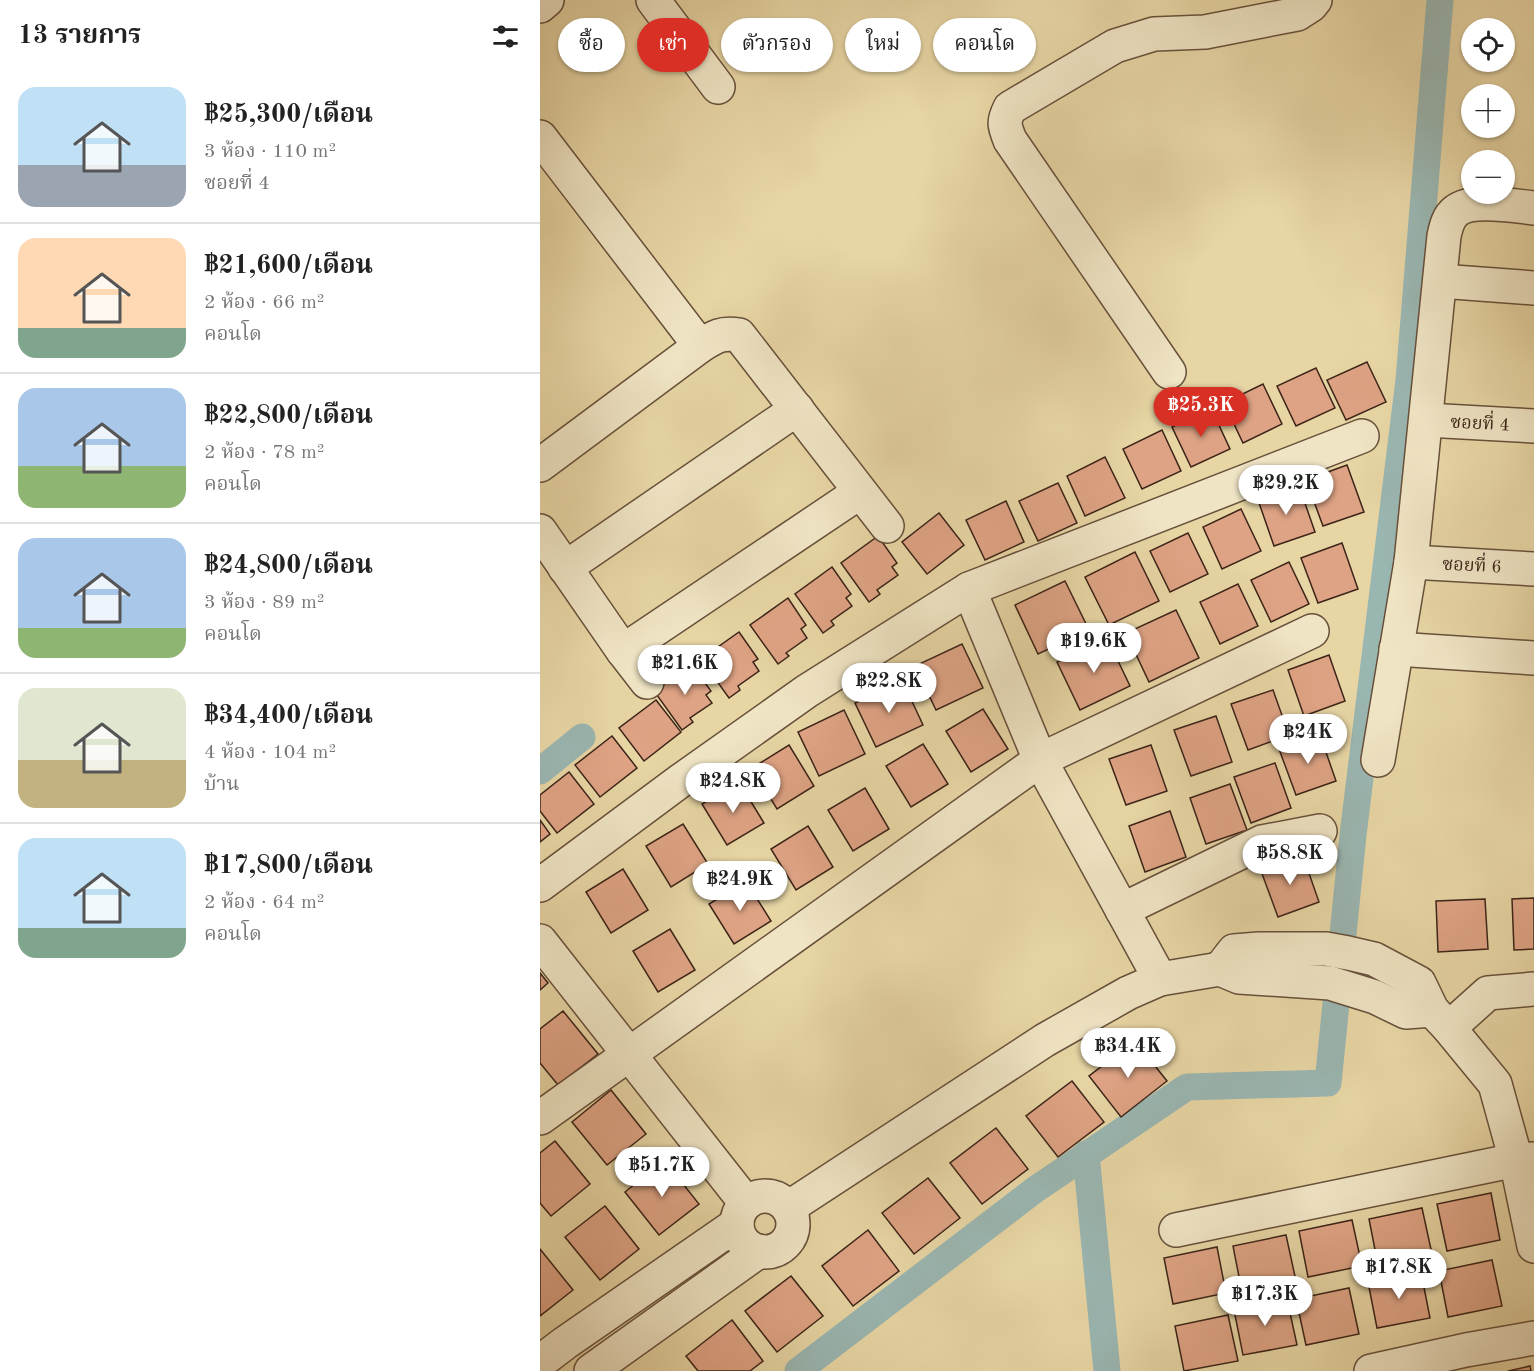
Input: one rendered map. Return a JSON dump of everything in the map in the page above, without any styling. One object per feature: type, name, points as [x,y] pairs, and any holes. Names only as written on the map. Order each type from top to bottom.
[{"type":"street","points":[[540,6],[547,0]]},
{"type":"street","points":[[653,0],[718,87]]},
{"type":"street","points":[[1169,372],[1010,140],[1004,120],[1010,108],[1115,46],[1154,34],[1205,32],[1297,14],[1315,0]]},
{"type":"street","points":[[540,136],[699,346]]},
{"type":"street","points":[[1378,760],[1411,562],[1444,236],[1449,220],[1456,210],[1470,205],[1534,208]]},
{"type":"street","points":[[1440,281],[1534,288]]},
{"type":"street","points":[[540,465],[699,346],[726,333],[739,335],[887,526]]},
{"type":"street","points":[[565,568],[797,409]]},
{"type":"street","name":"ซอยที่ 4","points":[[1426,420],[1534,426]]},
{"type":"street","points":[[540,885],[680,781],[807,691],[969,590],[1362,436]]},
{"type":"street","points":[[623,651],[860,492]]},
{"type":"street","points":[[540,531],[647,682]]},
{"type":"street","name":"ซอยที่ 6","points":[[1411,562],[1534,568]]},
{"type":"street","points":[[969,590],[1040,760],[1160,980]]},
{"type":"street","points":[[540,1118],[1040,760],[1312,631]]},
{"type":"street","points":[[1396,649],[1534,658]]},
{"type":"street","points":[[1122,910],[1262,842],[1320,831]]},
{"type":"street","points":[[540,941],[629,1054],[742,1214],[739,1236],[744,1243],[759,1251],[777,1249],[790,1235],[792,1226],[792,1217],[788,1208],[781,1201],[772,1197],[754,1198],[742,1214],[540,1362]]},
{"type":"street","points":[[788,1208],[1045,1040],[1128,993],[1160,980],[1220,969],[1234,951],[1326,950],[1374,959],[1419,983],[1441,1019],[1495,1084],[1525,1159],[1534,1246]]},
{"type":"street","points":[[1441,1019],[1488,993],[1534,989]]},
{"type":"street","points":[[1176,1230],[1525,1159]]},
{"type":"street","points":[[591,1371],[759,1251]]},
{"type":"street","points":[[1371,1371],[1534,1338]]},
{"type":"building","points":[[1367,362],[1386,402],[1346,420],[1327,380]]},
{"type":"building","points":[[1316,368],[1335,408],[1296,426],[1277,386]]},
{"type":"building","points":[[1263,384],[1282,424],[1243,443],[1224,403]]},
{"type":"building","points":[[1211,408],[1230,449],[1191,467],[1172,427]]},
{"type":"building","points":[[1162,430],[1181,471],[1142,489],[1123,449]]},
{"type":"building","points":[[1105,457],[1125,498],[1085,516],[1067,476]]},
{"type":"building","points":[[1347,465],[1364,512],[1323,526],[1306,480]]},
{"type":"building","points":[[1058,483],[1077,523],[1038,541],[1019,501]]},
{"type":"building","points":[[1299,486],[1315,532],[1274,546],[1258,500]]},
{"type":"building","points":[[1006,501],[1024,542],[985,560],[966,520]]},
{"type":"building","points":[[1241,509],[1261,551],[1222,569],[1203,527]]},
{"type":"building","points":[[939,513],[964,545],[927,574],[902,542]]},
{"type":"building","points":[[1188,533],[1208,574],[1170,592],[1150,551]]},
{"type":"building","points":[[878,536],[897,563],[892,567],[898,575],[877,590],[880,594],[869,602],[841,563]]},
{"type":"building","points":[[1342,543],[1358,589],[1318,603],[1301,558]]},
{"type":"building","points":[[1135,552],[1159,601],[1109,625],[1085,577]]},
{"type":"building","points":[[1289,562],[1309,604],[1271,622],[1251,580]]},
{"type":"building","points":[[832,567],[851,594],[846,598],[852,606],[831,621],[834,625],[823,633],[795,594]]},
{"type":"building","points":[[1065,581],[1089,630],[1038,654],[1015,605]]},
{"type":"building","points":[[1238,584],[1258,626],[1220,644],[1200,602]]},
{"type":"building","points":[[788,598],[806,625],[801,629],[807,638],[786,653],[789,656],[778,664],[750,625]]},
{"type":"building","points":[[1176,610],[1199,658],[1149,682],[1126,633]]},
{"type":"building","points":[[739,632],[758,659],[753,662],[759,671],[738,686],[740,690],[729,698],[701,659]]},
{"type":"building","points":[[1107,638],[1130,686],[1080,710],[1057,662]]},
{"type":"building","points":[[962,644],[983,688],[936,710],[915,666]]},
{"type":"building","points":[[1329,655],[1345,701],[1304,716],[1288,670]]},
{"type":"building","points":[[692,665],[711,691],[706,695],[712,703],[690,718],[693,722],[682,730],[654,691]]},
{"type":"building","points":[[902,680],[923,725],[876,747],[855,703]]},
{"type":"building","points":[[1273,690],[1289,735],[1248,750],[1231,704]]},
{"type":"building","points":[[656,700],[681,732],[644,761],[619,728]]},
{"type":"building","points":[[983,709],[1008,749],[971,772],[946,731]]},
{"type":"building","points":[[844,710],[865,754],[819,776],[798,732]]},
{"type":"building","points":[[1216,716],[1232,762],[1191,776],[1174,730]]},
{"type":"building","points":[[1320,735],[1336,781],[1296,795],[1279,749]]},
{"type":"building","points":[[612,736],[637,768],[600,797],[575,765]]},
{"type":"building","points":[[923,744],[948,784],[911,807],[886,766]]},
{"type":"building","points":[[789,745],[814,786],[777,809],[752,768]]},
{"type":"building","points":[[1151,745],[1167,791],[1126,805],[1109,759]]},
{"type":"building","points":[[1275,763],[1291,808],[1251,823],[1234,777]]},
{"type":"building","points":[[569,772],[594,804],[557,833],[540,811],[540,795]]},
{"type":"building","points":[[739,782],[764,823],[727,845],[702,804]]},
{"type":"building","points":[[1230,784],[1247,830],[1206,844],[1190,798]]},
{"type":"building","points":[[865,788],[889,829],[853,851],[828,810]]},
{"type":"building","points":[[1170,811],[1186,857],[1145,872],[1129,826]]},
{"type":"building","points":[[540,820],[550,834],[540,842]]},
{"type":"building","points":[[683,824],[708,864],[671,887],[646,846]]},
{"type":"building","points":[[808,826],[833,867],[796,890],[771,849]]},
{"type":"building","points":[[1303,856],[1319,902],[1278,917],[1261,871]]},
{"type":"building","points":[[623,869],[648,910],[611,933],[586,892]]},
{"type":"building","points":[[746,881],[771,921],[734,944],[709,904]]},
{"type":"building","points":[[1534,898],[1534,949],[1514,950],[1512,899]]},
{"type":"building","points":[[1485,899],[1488,949],[1438,952],[1436,901]]},
{"type":"building","points":[[670,929],[695,970],[658,992],[633,951]]},
{"type":"building","points":[[540,973],[548,983],[540,990]]},
{"type":"building","points":[[563,1011],[598,1054],[558,1085],[540,1063],[540,1029]]},
{"type":"building","points":[[1135,1041],[1167,1081],[1121,1117],[1089,1076]]},
{"type":"building","points":[[1072,1081],[1104,1122],[1058,1157],[1026,1116]]},
{"type":"building","points":[[611,1090],[646,1134],[607,1165],[572,1122]]},
{"type":"building","points":[[996,1128],[1028,1169],[982,1204],[950,1163]]},
{"type":"building","points":[[555,1141],[590,1184],[551,1216],[540,1203],[540,1153]]},
{"type":"building","points":[[664,1160],[699,1204],[659,1235],[625,1192]]},
{"type":"building","points":[[928,1178],[960,1218],[914,1254],[882,1213]]},
{"type":"building","points":[[1491,1193],[1500,1240],[1447,1251],[1437,1204]]},
{"type":"building","points":[[605,1206],[639,1249],[600,1280],[565,1237]]},
{"type":"building","points":[[1422,1208],[1432,1254],[1378,1265],[1369,1219]]},
{"type":"building","points":[[1352,1220],[1362,1266],[1308,1277],[1299,1231]]},
{"type":"building","points":[[868,1230],[899,1271],[853,1306],[822,1266]]},
{"type":"building","points":[[1286,1235],[1296,1281],[1242,1292],[1233,1246]]},
{"type":"building","points":[[1217,1247],[1226,1293],[1173,1304],[1164,1258]]},
{"type":"building","points":[[540,1249],[573,1290],[540,1316]]},
{"type":"building","points":[[1492,1260],[1502,1306],[1448,1317],[1439,1271]]},
{"type":"building","points":[[1421,1272],[1430,1318],[1377,1328],[1368,1282]]},
{"type":"building","points":[[791,1276],[823,1316],[777,1352],[745,1311]]},
{"type":"building","points":[[1349,1288],[1359,1334],[1306,1345],[1296,1299]]},
{"type":"building","points":[[1287,1299],[1297,1345],[1243,1355],[1234,1310]]},
{"type":"building","points":[[1228,1315],[1238,1361],[1184,1371],[1175,1326]]},
{"type":"building","points":[[732,1320],[763,1361],[750,1371],[698,1371],[686,1356]]},
{"type":"building","points":[[1530,1366],[1531,1371],[1508,1371]]},
{"type":"waterway","points":[[798,1371],[1036,1189],[1187,1087],[1328,1083],[1353,835],[1409,380],[1440,0]]},
{"type":"waterway","points":[[540,771],[582,737]]},
{"type":"waterway","points":[[1086,1154],[1107,1371]]}]
